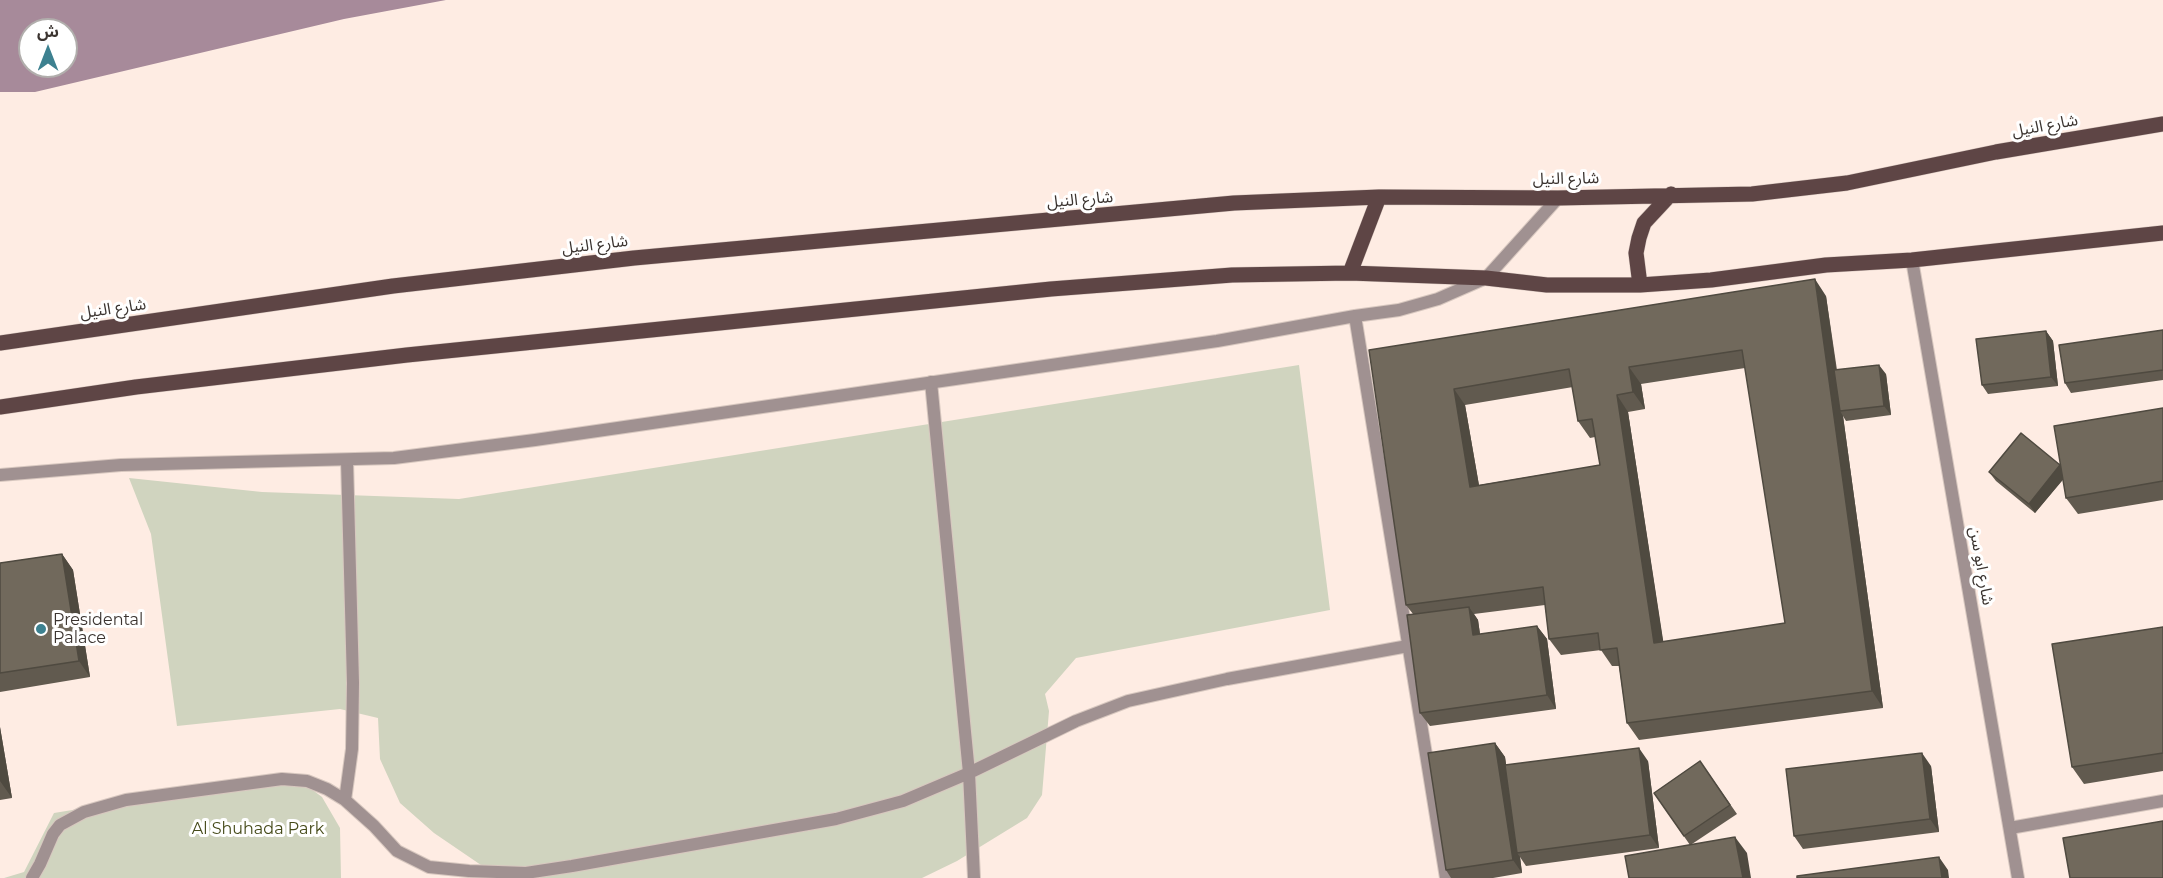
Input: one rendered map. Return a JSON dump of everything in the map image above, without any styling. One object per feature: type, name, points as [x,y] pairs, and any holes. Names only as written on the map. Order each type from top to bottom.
[{"type":"main road","name":"شارع النيل","points":[[0,343],[393,286],[634,258],[1234,203],[1379,196],[1558,198],[1752,194],[1847,183],[1996,152],[2163,124]]},
{"type":"main road","points":[[1640,285],[1636,253],[1644,223],[1671,194]]},
{"type":"main road","points":[[1350,273],[1379,196]]},
{"type":"main road","points":[[0,407],[136,387],[407,355],[1052,289],[1232,276],[1350,273],[1486,278],[1547,285],[1640,285],[1826,265],[1912,260],[2163,233]]},
{"type":"street","points":[[0,475],[121,465],[394,458],[535,440],[1217,341],[1408,308],[1438,299],[1486,278],[1558,198]]},
{"type":"street","name":"شارع ابو سن","points":[[1912,260],[2018,878]]},
{"type":"street","points":[[1355,316],[1446,878]]},
{"type":"street","points":[[931,382],[969,773],[974,878]]},
{"type":"street","points":[[345,800],[352,749],[353,694],[347,460]]},
{"type":"street","points":[[32,878],[53,834],[60,825],[84,812],[126,800],[282,779],[307,781],[345,800],[397,851],[429,872],[526,873],[572,866],[836,819],[903,801],[969,773],[1076,721],[1128,701],[1408,646]]},
{"type":"street","points":[[2010,828],[2163,801]]},
{"type":"green space","points":[[1299,365],[1330,610],[1076,658],[1045,694],[1049,711],[1042,795],[1027,818],[957,861],[922,878],[500,878],[434,833],[400,803],[380,759],[378,718],[340,709],[177,726],[151,534],[129,478],[262,492],[459,499]]},
{"type":"green space","name":"Al Shuhada Park","points":[[256,780],[302,782],[322,797],[340,828],[341,878],[4,878],[24,872],[54,813]]},
{"type":"shaded area","points":[[0,0],[446,0],[344,19],[35,92],[0,92]]},
{"type":"building","points":[[1815,279],[1872,691],[1627,723],[1617,648],[1600,650],[1598,633],[1549,639],[1543,587],[1406,605],[1369,350]],"holes":[[[1742,350],[1785,623],[1654,643],[1617,395],[1633,392],[1629,367]],[[1569,369],[1578,421],[1592,419],[1600,465],[1470,487],[1454,389]]]},
{"type":"building","points":[[2163,330],[2163,370],[2065,383],[2059,345]]},
{"type":"building","points":[[2046,331],[2051,377],[1982,385],[1976,339]]},
{"type":"building","points":[[1879,365],[1884,406],[1840,411],[1834,370]]},
{"type":"building","points":[[2163,408],[2163,481],[2066,498],[2054,426]]},
{"type":"building","points":[[2021,433],[2060,465],[2029,504],[1989,472]]},
{"type":"building","name":"Presidental Palace","points":[[62,554],[79,661],[0,673],[0,563]]},
{"type":"building","points":[[1469,607],[1473,635],[1537,626],[1547,695],[1420,713],[1407,615]]},
{"type":"building","points":[[2163,627],[2163,753],[2072,767],[2052,644]]},
{"type":"building","points":[[1495,743],[1513,860],[1446,870],[1428,753]]},
{"type":"building","points":[[1639,748],[1650,835],[1517,853],[1505,765]]},
{"type":"building","points":[[1922,753],[1930,819],[1794,836],[1786,769]]},
{"type":"building","points":[[1700,761],[1730,805],[1684,836],[1654,793]]},
{"type":"building","points":[[2163,821],[2163,878],[2070,878],[2063,838]]},
{"type":"building","points":[[1735,837],[1743,878],[1629,878],[1625,856]]},
{"type":"building","points":[[1939,857],[1942,878],[1797,878],[1797,876]]},
{"type":"place","name":"Presidental Palace","points":[[41,629]]}]
